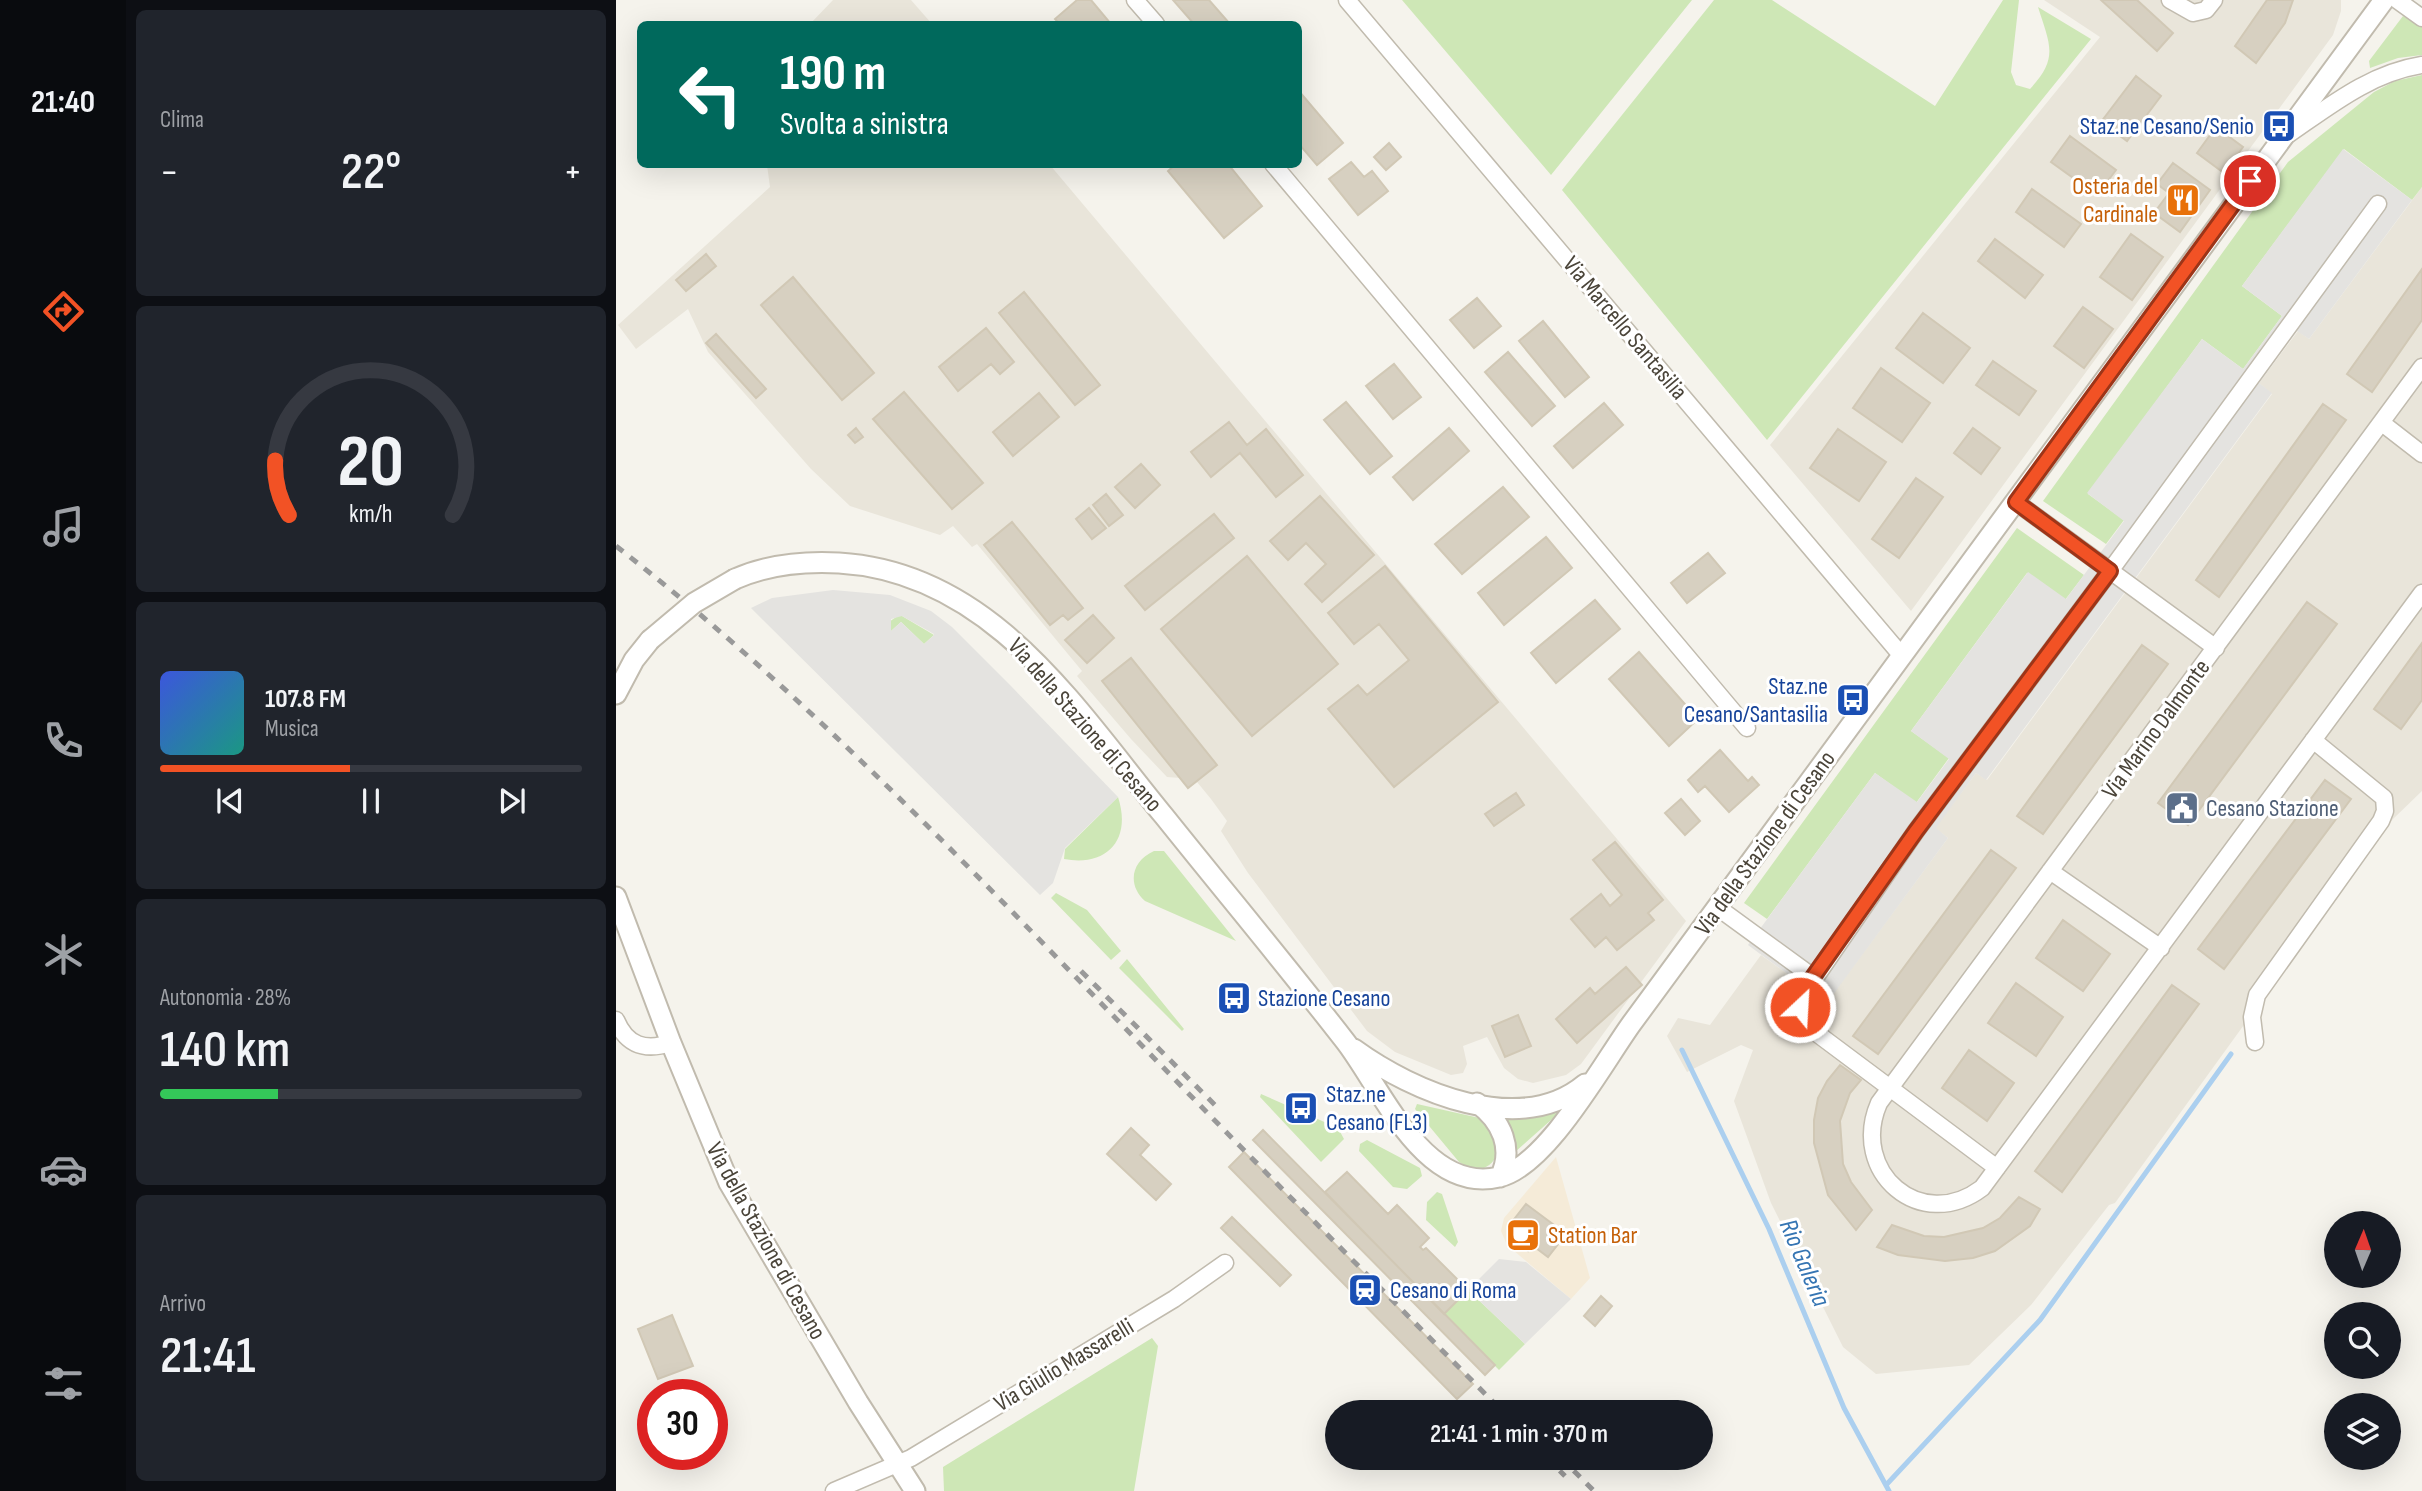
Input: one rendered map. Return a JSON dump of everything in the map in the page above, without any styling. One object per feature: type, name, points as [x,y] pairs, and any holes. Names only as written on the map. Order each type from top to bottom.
[{"type":"street","points":[[1135,0],[1153,21]]},
{"type":"street","name":"Via Marcello Santasilia","points":[[1347,0],[1902,656]]},
{"type":"street","points":[[2170,0],[2193,13],[2206,10],[2214,0]]},
{"type":"street","points":[[2383,1],[2422,18]]},
{"type":"street","name":"Via della Stazione di Cesano","points":[[616,694],[634,660],[650,640],[694,603],[735,579],[778,565],[835,562],[868,565],[931,584],[992,621],[1054,682],[1348,1045],[1383,1102],[1432,1158],[1469,1178],[1500,1177],[1519,1169],[1538,1154],[1570,1114],[1717,907],[2383,1]]},
{"type":"street","points":[[2279,142],[2362,85],[2399,69],[2422,65]]},
{"type":"street","points":[[1276,168],[1746,728]]},
{"type":"street","points":[[1997,1168],[1889,1089],[1804,1022],[1800,1003],[1813,977],[1916,831],[2378,204]]},
{"type":"street","name":"Via Marino Dalmonte","points":[[2422,368],[1889,1089],[1874,1115],[1871,1143],[1878,1168],[1895,1188],[1917,1200],[1951,1203],[1975,1194],[2161,948],[2422,593]]},
{"type":"street","points":[[2382,423],[2422,454]]},
{"type":"street","points":[[2016,502],[2216,648]]},
{"type":"street","points":[[2255,1042],[2252,1017],[2257,995],[2381,821],[2385,811],[2384,798],[2313,740]]},
{"type":"street","points":[[2050,872],[2161,948]]},
{"type":"street","name":"Via della Stazione di Cesano","points":[[616,897],[712,1147],[748,1220],[858,1402],[901,1464],[915,1491]]},
{"type":"street","points":[[1717,907],[1813,977]]},
{"type":"street","points":[[616,1020],[624,1034],[639,1046],[655,1048],[671,1044]]},
{"type":"street","name":"Via della Stazione di Cesano","points":[[1348,1045],[1407,1083],[1477,1104],[1514,1107],[1544,1105],[1566,1098],[1594,1077]]},
{"type":"street","points":[[1477,1104],[1495,1119],[1505,1139],[1507,1157],[1500,1177]]},
{"type":"street","name":"Via Giulio Massarelli","points":[[834,1491],[901,1464],[1174,1299],[1225,1263]]},
{"type":"shaded area","points":[[833,0],[911,0],[929,21],[813,21]]},
{"type":"shaded area","points":[[2044,0],[2341,0],[2341,11],[2333,35],[1911,611],[1770,445],[2100,37]]},
{"type":"shaded area","points":[[2343,149],[2412,200],[2309,339],[2297,331],[2259,383],[2272,393],[1986,780],[1976,773],[1936,828],[1948,838],[1827,1003],[1748,945],[1875,773],[1917,802],[1949,759],[1911,731],[2028,572],[2066,599],[2124,521],[2087,493],[2202,339],[2243,369],[2282,316],[2242,286]]},
{"type":"shaded area","points":[[767,168],[1053,168],[1686,921],[1581,1064],[1566,1075],[1533,1083],[1518,1079],[1504,1068],[1487,1037],[1463,1046],[1467,1064],[1463,1073],[1451,1075],[1395,1052],[1367,1031],[1248,873],[1221,831],[1227,821],[1211,799],[1197,782],[1188,788],[1180,778],[1167,777],[1131,739],[1077,676],[1082,671],[977,544],[972,547],[953,526],[940,535],[850,506],[811,469],[708,352],[688,309],[636,349],[618,325],[770,187]]},
{"type":"shaded area","points":[[2422,187],[2422,791],[2393,819],[2115,1203],[2109,1205],[2031,1305],[1969,1365],[1876,1374],[1843,1347],[1771,1203],[1734,1101],[1753,1050],[1741,1045],[1687,1072],[1667,1036],[1678,1018],[1710,1025],[1761,955],[1827,1002],[1948,838],[1935,828],[1976,773],[1987,780],[2272,394],[2259,383],[2298,331],[2309,339]]},
{"type":"shaded area","points":[[833,590],[890,595],[931,611],[952,627],[1010,685],[1118,797],[1065,848],[1053,883],[1040,895],[751,608],[772,598]],"holes":[[[902,616],[934,634],[924,644],[901,622],[891,631],[891,619]]]},
{"type":"shaded area","points":[[1556,1157],[1590,1278],[1571,1299],[1507,1245],[1501,1231],[1504,1218]]},
{"type":"shaded area","points":[[1499,1259],[1526,1262],[1571,1299],[1525,1344],[1468,1290]]},
{"type":"green space","points":[[1402,0],[1692,0],[1551,175]]},
{"type":"green space","points":[[1714,0],[1772,0],[1935,106],[2003,0],[2019,0],[2011,72],[2016,85],[2030,89],[2048,59],[2048,41],[2038,7],[2091,39],[1767,440],[1562,190]]},
{"type":"green space","points":[[2403,16],[2422,26],[2422,55],[2398,58],[2370,68],[2369,61]]},
{"type":"green space","points":[[2422,75],[2422,187],[2412,200],[2344,149],[2242,286],[2282,316],[2243,369],[2202,339],[2088,494],[2124,520],[2106,544],[2043,501],[2288,162],[2374,92],[2395,81]]},
{"type":"green space","points":[[2017,528],[2084,575],[2065,600],[2027,573],[1911,731],[1949,758],[1916,803],[1875,773],[1767,919],[1744,903]]},
{"type":"green space","points":[[899,615],[934,635],[924,644],[901,622],[891,631],[889,622]]},
{"type":"green space","points":[[1118,797],[1122,826],[1112,847],[1093,859],[1064,859],[1065,849]]},
{"type":"green space","points":[[1154,851],[1164,851],[1236,941],[1145,901],[1139,895],[1134,881],[1136,867],[1146,855]]},
{"type":"green space","points":[[1056,893],[1087,910],[1121,951],[1111,960],[1051,898]]},
{"type":"green space","points":[[1127,959],[1184,1029],[1182,1031],[1119,968]]},
{"type":"green space","points":[[1261,1094],[1338,1128],[1344,1139],[1321,1162],[1260,1097]]},
{"type":"green space","points":[[1417,1104],[1484,1119],[1494,1129],[1497,1152],[1493,1162],[1482,1169],[1474,1170],[1459,1162],[1415,1109]]},
{"type":"green space","points":[[1568,1105],[1515,1152],[1501,1114]]},
{"type":"green space","points":[[1367,1140],[1420,1168],[1422,1176],[1407,1189],[1393,1187],[1359,1151],[1360,1144]]},
{"type":"green space","points":[[1437,1192],[1442,1194],[1458,1242],[1455,1247],[1426,1220],[1427,1202]]},
{"type":"green space","points":[[1468,1290],[1525,1344],[1499,1370],[1444,1314]]},
{"type":"green space","points":[[1152,1338],[1158,1346],[1134,1491],[944,1491],[943,1467]]},
{"type":"building","points":[[1077,0],[1091,0],[1108,21],[1057,21],[1055,19]]},
{"type":"building","points":[[1173,0],[1209,0],[1227,21],[1191,21]]},
{"type":"building","points":[[2101,0],[2137,0],[2173,33],[2157,51]]},
{"type":"building","points":[[2267,0],[2293,0],[2285,23],[2256,63],[2235,46]]},
{"type":"building","points":[[2136,76],[2161,96],[2127,141],[2101,122]]},
{"type":"building","points":[[1302,95],[1343,143],[1317,165],[1302,148]]},
{"type":"building","points":[[2216,127],[2243,147],[2224,173],[2197,153]]},
{"type":"building","points":[[2070,136],[2116,170],[2097,195],[2051,162]]},
{"type":"building","points":[[1389,143],[1401,157],[1386,170],[1374,157]]},
{"type":"building","points":[[1351,162],[1364,177],[1372,171],[1388,191],[1358,215],[1329,179]]},
{"type":"building","points":[[2173,163],[2210,190],[2180,232],[2154,213],[2169,193],[2157,184]]},
{"type":"building","points":[[1171,168],[1231,168],[1262,206],[1224,238],[1168,171]]},
{"type":"building","points":[[2032,189],[2081,224],[2064,247],[2016,212]]},
{"type":"building","points":[[2131,234],[2163,257],[2132,300],[2100,277]]},
{"type":"building","points":[[1995,239],[2043,275],[2025,298],[1978,261]]},
{"type":"building","points":[[706,254],[716,266],[686,291],[676,280]]},
{"type":"building","points":[[2422,269],[2422,320],[2372,392],[2347,374]]},
{"type":"building","points":[[793,277],[874,373],[842,400],[761,305]]},
{"type":"building","points":[[1024,292],[1100,385],[1075,405],[999,313]]},
{"type":"building","points":[[1477,298],[1501,326],[1474,348],[1450,320]]},
{"type":"building","points":[[2083,307],[2113,329],[2084,368],[2054,346]]},
{"type":"building","points":[[1923,313],[1970,348],[1943,383],[1896,348]]},
{"type":"building","points":[[1543,321],[1589,377],[1565,397],[1519,341]]},
{"type":"building","points":[[986,328],[1014,362],[1000,374],[991,364],[958,391],[939,367]]},
{"type":"building","points":[[716,334],[766,389],[756,398],[706,343]]},
{"type":"building","points":[[1508,352],[1555,406],[1532,426],[1485,372]]},
{"type":"building","points":[[1993,361],[2036,391],[2019,415],[1976,385]]},
{"type":"building","points":[[1394,364],[1421,397],[1393,419],[1366,386]]},
{"type":"building","points":[[1881,368],[1930,403],[1902,442],[1853,408]]},
{"type":"building","points":[[904,392],[983,483],[952,509],[873,419]]},
{"type":"building","points":[[1039,393],[1059,417],[1013,456],[993,432]]},
{"type":"building","points":[[1346,402],[1392,456],[1370,474],[1324,420]]},
{"type":"building","points":[[1604,403],[1623,425],[1573,468],[1554,446]]},
{"type":"building","points":[[2323,404],[2346,420],[2219,597],[2196,580]]},
{"type":"building","points":[[1229,422],[1247,445],[1266,429],[1303,475],[1276,497],[1240,453],[1211,477],[1191,452]]},
{"type":"building","points":[[856,428],[863,437],[855,443],[848,435]]},
{"type":"building","points":[[1449,428],[1469,451],[1413,500],[1393,477]]},
{"type":"building","points":[[1973,428],[2000,448],[1981,474],[1954,453]]},
{"type":"building","points":[[1838,429],[1886,462],[1859,501],[1810,468]]},
{"type":"building","points":[[1141,464],[1160,485],[1135,508],[1115,487]]},
{"type":"building","points":[[1916,478],[1943,497],[1899,558],[1872,539]]},
{"type":"building","points":[[1503,487],[1529,517],[1462,574],[1435,544]]},
{"type":"building","points":[[1106,494],[1123,515],[1109,526],[1093,505]]},
{"type":"building","points":[[1320,496],[1374,555],[1322,602],[1305,584],[1326,564],[1306,543],[1288,560],[1270,541]]},
{"type":"building","points":[[1089,508],[1106,528],[1092,539],[1076,519]]},
{"type":"building","points":[[1214,514],[1234,538],[1145,610],[1125,586]]},
{"type":"building","points":[[1012,522],[1083,608],[1068,620],[1063,615],[1050,625],[984,545]]},
{"type":"building","points":[[1546,537],[1572,568],[1504,625],[1478,593]]},
{"type":"building","points":[[1708,553],[1725,573],[1687,603],[1671,583]]},
{"type":"building","points":[[1247,556],[1338,664],[1252,736],[1161,629]]},
{"type":"building","points":[[1385,566],[1498,702],[1394,787],[1328,709],[1358,685],[1367,695],[1409,660],[1379,624],[1354,644],[1328,613]]},
{"type":"building","points":[[1595,600],[1620,629],[1556,683],[1531,653]]},
{"type":"building","points":[[2307,602],[2337,624],[2188,825],[2158,803]]},
{"type":"building","points":[[1093,615],[1114,638],[1087,663],[1065,640]]},
{"type":"building","points":[[2422,643],[2422,700],[2401,729],[2374,709]]},
{"type":"building","points":[[2142,645],[2168,664],[2043,834],[2017,816]]},
{"type":"building","points":[[1639,652],[1698,719],[1669,746],[1609,679]]},
{"type":"building","points":[[1131,658],[1217,765],[1188,788],[1102,681]]},
{"type":"building","points":[[1720,750],[1748,781],[1752,777],[1759,785],[1729,812],[1705,786],[1698,792],[1688,780]]},
{"type":"building","points":[[2325,780],[2351,799],[2224,969],[2198,949]]},
{"type":"building","points":[[1516,793],[1524,805],[1494,826],[1485,814]]},
{"type":"building","points":[[1681,799],[1700,821],[1685,835],[1665,813]]},
{"type":"building","points":[[1615,842],[1663,900],[1648,913],[1654,920],[1617,950],[1606,937],[1595,947],[1571,919],[1601,894],[1610,906],[1622,895],[1593,860]]},
{"type":"building","points":[[1991,850],[2016,868],[1878,1054],[1853,1036]]},
{"type":"building","points":[[2063,920],[2110,954],[2083,991],[2036,958]]},
{"type":"building","points":[[1626,967],[1642,985],[1577,1043],[1556,1019],[1590,988],[1595,994]]},
{"type":"building","points":[[2016,983],[2063,1017],[2036,1056],[1988,1023]]},
{"type":"building","points":[[2172,985],[2199,1004],[2062,1192],[2035,1171]]},
{"type":"building","points":[[1518,1015],[1531,1046],[1505,1057],[1492,1026]]},
{"type":"building","points":[[1969,1050],[2014,1083],[1987,1121],[1942,1088]]},
{"type":"building","points":[[1840,1065],[1861,1080],[1850,1093],[1840,1121],[1843,1164],[1851,1182],[1872,1210],[1856,1230],[1828,1195],[1814,1143],[1818,1098]]},
{"type":"building","points":[[1131,1128],[1149,1145],[1140,1155],[1171,1184],[1156,1200],[1107,1154]]},
{"type":"building","points":[[1263,1130],[1495,1365],[1485,1375],[1253,1140]]},
{"type":"building","points":[[1244,1152],[1473,1384],[1457,1399],[1229,1167]]},
{"type":"building","name":"Cesano di Roma","points":[[1347,1172],[1388,1214],[1397,1205],[1429,1238],[1420,1247],[1423,1250],[1426,1248],[1468,1290],[1444,1314],[1325,1192]]},
{"type":"building","points":[[2019,1197],[2040,1209],[2030,1226],[1995,1251],[1973,1258],[1945,1261],[1898,1255],[1877,1247],[1892,1225],[1924,1236],[1944,1237],[1983,1228],[2000,1218]]},
{"type":"building","points":[[1526,1204],[1566,1234],[1548,1257],[1532,1245],[1528,1251],[1509,1234],[1508,1227]]},
{"type":"building","points":[[1232,1217],[1291,1275],[1280,1286],[1221,1228]]},
{"type":"building","points":[[1601,1296],[1612,1306],[1595,1326],[1584,1316]]},
{"type":"building","points":[[672,1315],[693,1366],[658,1379],[638,1329]]},
{"type":"waterway","name":"Rio Galeria","points":[[1682,1050],[1769,1229],[1844,1408],[1889,1491]]},
{"type":"waterway","points":[[1887,1484],[2040,1320],[2231,1054]]},
{"type":"railway","points":[[616,546],[751,659],[880,779],[1491,1400]]},
{"type":"railway","points":[[1081,971],[1220,1110]]},
{"type":"railway","points":[[1559,1470],[1565,1476]]},
{"type":"railway","points":[[1573,1470],[1594,1491]]},
{"type":"place","name":"Staz.ne Cesano/Senio","points":[[2279,126]]},
{"type":"place","name":"Osteria del Cardinale","points":[[2183,200]]},
{"type":"place","name":"Staz.ne Cesano/Santasilia","points":[[1853,700]]},
{"type":"place","name":"Cesano Stazione","points":[[2182,808]]},
{"type":"place","name":"Stazione Cesano","points":[[1234,998]]},
{"type":"place","name":"Staz.ne Cesano (FL3)","points":[[1301,1108]]},
{"type":"place","name":"Station Bar","points":[[1523,1235]]},
{"type":"place","name":"Cesano di Roma","points":[[1365,1290]]},
{"type":"route","points":[[1800,1007],[1802,997],[1813,977],[1916,831],[2110,571],[2016,502],[2250,181]]}]
